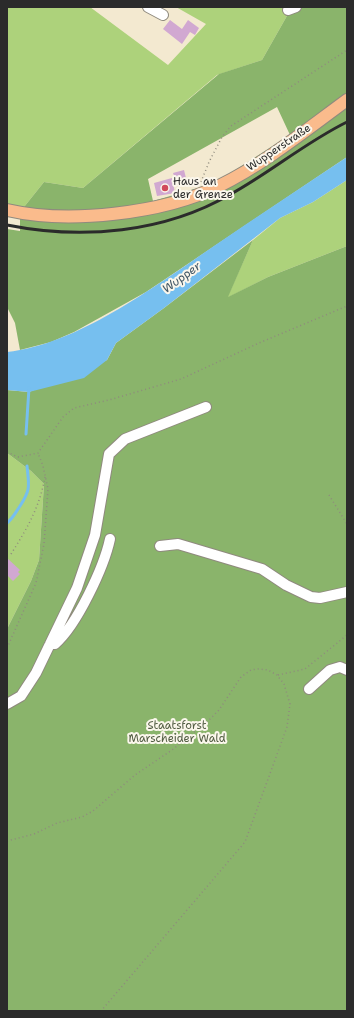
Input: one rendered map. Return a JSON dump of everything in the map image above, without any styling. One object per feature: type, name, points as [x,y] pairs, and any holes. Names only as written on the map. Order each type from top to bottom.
[{"type":"main road","name":"Wupperstraße","points":[[7,210],[64,216],[98,214],[148,208],[189,198],[218,186],[250,168],[347,100]]},
{"type":"street","points":[[148,7],[163,15]]},
{"type":"street","points":[[7,704],[21,696],[36,673],[77,588],[95,534],[109,454],[125,439],[206,407]]},
{"type":"street","points":[[50,644],[55,644],[60,640],[73,621],[106,558],[110,539]]},
{"type":"street","points":[[160,546],[178,544],[262,569],[286,585],[311,598],[320,598],[347,592]]},
{"type":"street","points":[[309,689],[330,670],[340,667],[347,670]]},
{"type":"path","points":[[189,198],[192,190],[203,180],[209,162],[222,137],[231,126],[347,50]]},
{"type":"path","points":[[7,452],[18,457],[38,454],[63,417],[74,408],[181,379],[259,343],[347,306]]},
{"type":"path","points":[[7,648],[36,583],[44,544],[48,490],[38,454]]},
{"type":"path","points":[[11,554],[29,527],[39,501],[45,476]]},
{"type":"path","points":[[329,495],[347,524]]},
{"type":"path","points":[[277,675],[305,669],[347,635]]},
{"type":"path","points":[[7,842],[34,834],[57,824],[82,817],[93,811],[135,775],[172,750],[210,720],[219,710],[242,677],[251,670],[268,670],[277,675],[288,694],[290,717],[267,786],[245,842],[101,1011]]},
{"type":"green space","points":[[7,7],[90,7],[168,65],[206,24],[176,7],[292,7],[262,60],[217,75],[83,188],[44,182],[20,212],[7,205]]},
{"type":"green space","points":[[292,7],[347,7],[347,157],[146,292],[74,332],[51,342],[20,350],[15,323],[7,307],[7,229],[20,231],[20,212],[44,182],[83,188],[219,74],[262,60]],"holes":[[[277,107],[290,135],[215,183],[153,201],[148,179]]]},
{"type":"green space","points":[[347,180],[347,246],[268,277],[227,298],[253,240],[280,218],[313,202]]},
{"type":"green space","name":"Staatsforst Marscheider Wald","points":[[253,240],[228,297],[268,277],[347,246],[347,1011],[7,1011],[7,629],[31,581],[39,560],[44,484],[31,471],[7,453],[7,390],[29,392],[107,360],[116,343]]},
{"type":"green space","points":[[7,453],[31,471],[44,484],[39,560],[31,581],[7,629]]},
{"type":"water","name":"Wupper","points":[[347,157],[347,180],[313,202],[280,218],[164,308],[116,343],[107,360],[84,378],[29,392],[7,390],[7,352],[33,347],[60,338],[114,312],[165,280]]},
{"type":"building","points":[[170,20],[182,29],[188,20],[199,28],[195,35],[190,32],[182,44],[163,29]]},
{"type":"building","points":[[184,170],[186,178],[176,181],[173,173]]},
{"type":"building","name":"Haus an der Grenze","points":[[172,178],[175,193],[157,196],[154,183]]},
{"type":"building","points":[[7,558],[20,570],[18,572],[20,574],[13,581],[7,575]]},
{"type":"waterway","points":[[26,434],[29,388]]},
{"type":"waterway","points":[[7,523],[16,513],[28,491],[29,483],[27,466]]},
{"type":"railway","points":[[7,225],[35,230],[93,232],[122,230],[150,225],[178,217],[205,207],[231,194],[317,139],[347,122]]},
{"type":"place","name":"Haus an der Grenze","points":[[165,188]]}]
